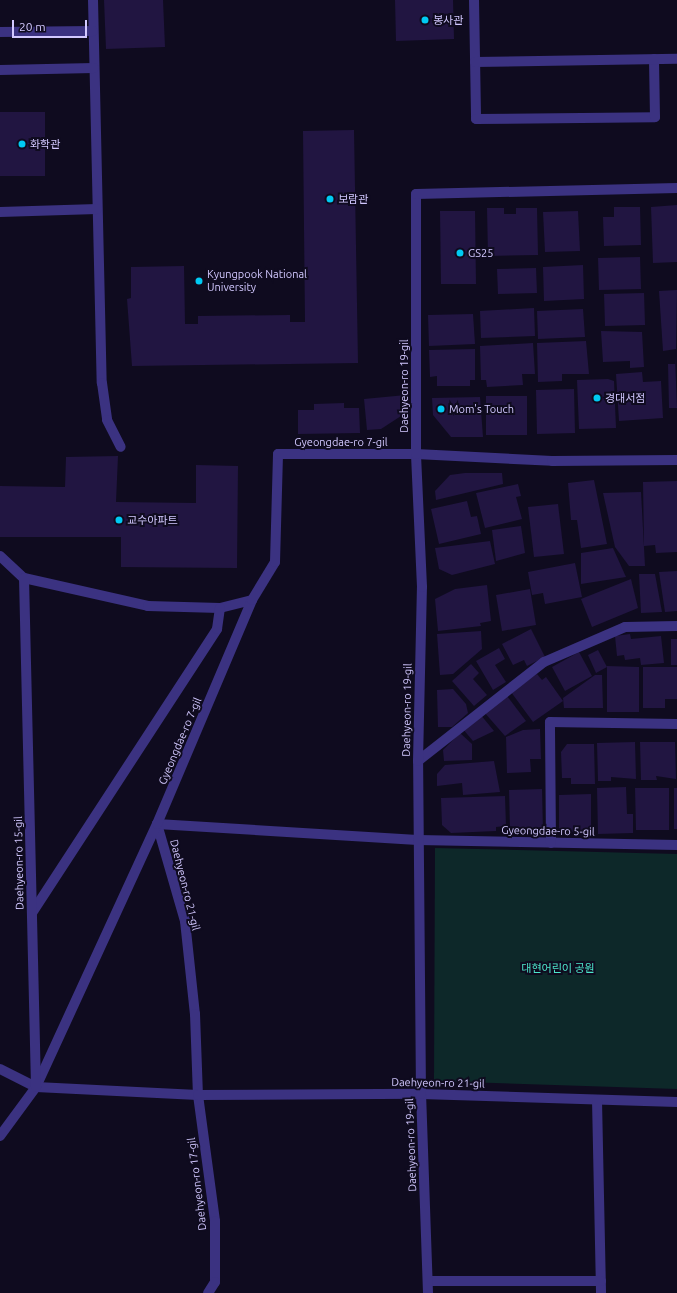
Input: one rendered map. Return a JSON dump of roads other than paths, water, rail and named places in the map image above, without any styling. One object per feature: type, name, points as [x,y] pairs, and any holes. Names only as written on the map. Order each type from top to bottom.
[{"type":"street","points":[[93,0],[102,383],[107,420],[121,447]]},
{"type":"street","points":[[474,0],[476,119],[655,117],[654,59]]},
{"type":"street","points":[[0,32],[93,31]]},
{"type":"street","points":[[475,62],[677,59]]},
{"type":"street","points":[[0,70],[94,68]]},
{"type":"street","name":"Daehyeon-ro 19-gil","points":[[428,1293],[429,1281],[421,1094],[418,840],[418,761],[422,587],[416,454],[416,194],[677,188]]},
{"type":"street","points":[[0,212],[97,210]]},
{"type":"street","name":"Gyeongdae-ro 7-gil","points":[[36,1087],[157,824],[252,600],[275,562],[278,454],[416,454],[552,461],[677,460]]},
{"type":"street","points":[[0,556],[24,578],[148,606],[220,608],[252,600]]},
{"type":"street","name":"Daehyeon-ro 15-gil","points":[[24,578],[36,1087]]},
{"type":"street","points":[[32,913],[217,629],[220,608]]},
{"type":"street","points":[[418,761],[544,662],[625,627],[677,626]]},
{"type":"street","points":[[551,843],[550,722],[677,724]]},
{"type":"street","points":[[157,824],[418,840]]},
{"type":"street","name":"Daehyeon-ro 21-gil","points":[[157,824],[185,921],[195,1014],[198,1095]]},
{"type":"street","name":"Gyeongdae-ro 5-gil","points":[[418,840],[677,845]]},
{"type":"street","name":"Daehyeon-ro 21-gil","points":[[0,1069],[36,1087],[198,1095],[421,1094],[677,1102]]},
{"type":"street","points":[[0,1136],[36,1087]]},
{"type":"street","name":"Daehyeon-ro 17-gil","points":[[198,1095],[215,1221],[215,1282],[208,1293]]},
{"type":"street","points":[[597,1100],[601,1293]]},
{"type":"street","points":[[429,1281],[601,1281]]},
{"type":"place","name":"봉사관","points":[[425,20]]},
{"type":"place","name":"화학관","points":[[22,144]]},
{"type":"place","name":"보람관","points":[[330,199]]},
{"type":"place","name":"GS25","points":[[460,253]]},
{"type":"place","name":"Kyungpook National University","points":[[199,281]]},
{"type":"place","name":"경대서점","points":[[597,398]]},
{"type":"place","name":"Mom's Touch","points":[[441,409]]},
{"type":"place","name":"교수아파트","points":[[119,520]]},
{"type":"park label","name":"대현어린이 공원","points":[[558,968]]}]
